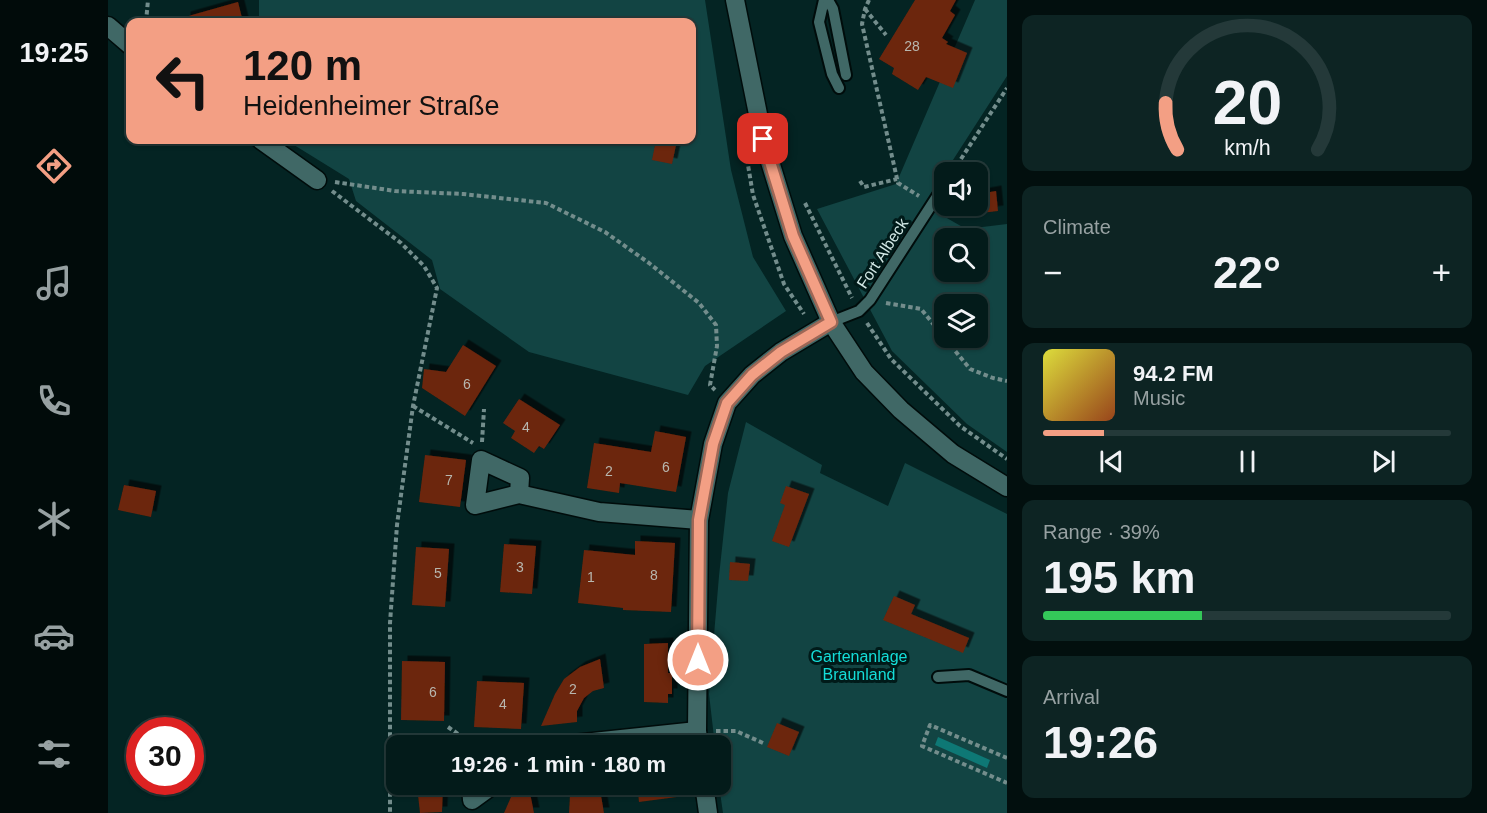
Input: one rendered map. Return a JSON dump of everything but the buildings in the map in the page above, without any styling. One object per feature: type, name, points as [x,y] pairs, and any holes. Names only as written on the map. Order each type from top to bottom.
[{"type":"street","points":[[735,0],[763,139],[793,236],[831,322],[864,372],[901,410],[953,454],[1007,487]]},
{"type":"street","points":[[108,26],[126,42]]},
{"type":"street","points":[[267,144],[317,180]]},
{"type":"street","points":[[698,735],[699,520],[713,444],[727,403],[752,375],[781,352],[831,322]]},
{"type":"street","points":[[519,494],[520,478],[481,460],[476,505],[519,494],[599,512],[699,520]]},
{"type":"street","points":[[706,795],[708,813]]},
{"type":"lane","points":[[826,0],[833,9],[846,75]]},
{"type":"lane","points":[[826,0],[819,22],[832,75],[838,88]]},
{"type":"lane","name":"Fort Albeck","points":[[831,322],[859,311],[870,300],[934,201]]},
{"type":"lane","points":[[938,677],[969,675],[1007,691]]},
{"type":"path","points":[[146,18],[148,0]]},
{"type":"path","points":[[869,0],[862,24],[898,183],[932,204]]},
{"type":"path","points":[[865,9],[886,35]]},
{"type":"path","points":[[959,162],[1007,88]]},
{"type":"path","points":[[860,181],[864,187],[897,179]]},
{"type":"path","points":[[317,180],[401,243],[424,266],[437,288],[413,406],[397,525],[390,623],[390,813]]},
{"type":"path","points":[[317,180],[395,191],[463,194],[546,203],[605,232],[699,303],[716,325],[717,346],[710,385],[727,403]]},
{"type":"path","points":[[801,194],[859,311],[891,359],[960,426],[1007,459]]},
{"type":"path","points":[[870,300],[921,309],[970,369],[1007,381]]},
{"type":"path","points":[[413,406],[473,442],[481,460]]},
{"type":"path","points":[[481,460],[484,409]]},
{"type":"path","points":[[1007,758],[930,725],[922,747],[1007,783]]},
{"type":"path","points":[[448,727],[460,735]]},
{"type":"path","points":[[714,735],[736,731],[763,743]]},
{"type":"green space","points":[[259,0],[705,0],[731,170],[753,257],[786,311],[705,366],[688,395],[529,352],[440,289],[432,260],[356,201],[349,179],[292,144],[696,144],[696,18],[259,18]]},
{"type":"green space","points":[[975,0],[1007,0],[1007,76],[952,162],[934,162],[934,189],[924,205],[934,211],[934,216],[943,216],[964,228],[934,228],[934,282],[988,282],[988,228],[974,228],[1007,224],[1007,452],[967,424],[892,351],[817,209],[896,184]]},
{"type":"green space","name":"Gartenanlage Braunland","points":[[746,422],[822,465],[820,473],[888,506],[905,463],[1007,514],[1007,813],[723,813],[720,795],[731,795],[731,735],[714,735],[709,694],[728,493]]},
{"type":"water","points":[[938,737],[990,760],[987,768],[935,745]]},
{"type":"route","points":[[698,660],[699,520],[713,444],[727,403],[752,375],[781,352],[831,322],[793,236],[763,139]]}]
